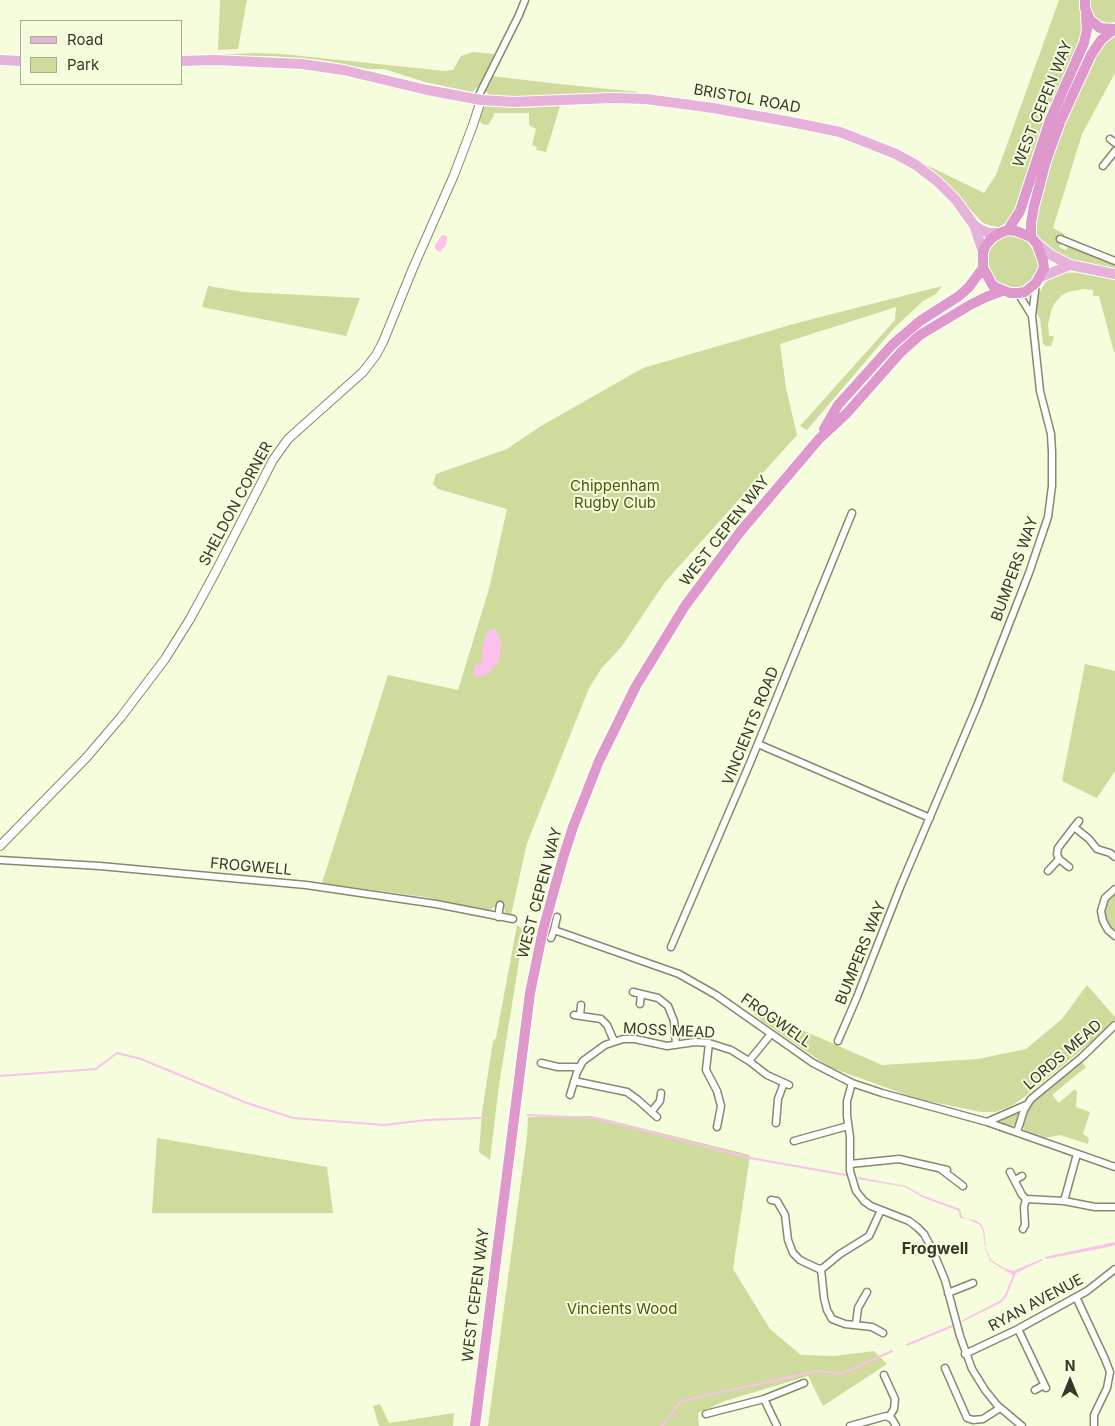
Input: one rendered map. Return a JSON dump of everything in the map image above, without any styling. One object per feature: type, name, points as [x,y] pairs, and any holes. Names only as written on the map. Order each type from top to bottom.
[{"type":"highway","name":"WEST CEPEN WAY","points":[[1004,232],[1020,211],[1050,120],[1084,42],[1087,30],[1085,0]]},
{"type":"highway","points":[[1086,15],[1100,28],[1114,29]]},
{"type":"highway","name":"WEST CEPEN WAY","points":[[1034,241],[1031,223],[1034,206],[1046,161],[1063,114],[1091,55],[1101,40],[1114,29]]},
{"type":"highway","points":[[1016,231],[1034,241],[1043,261],[1044,268],[1038,280],[1025,292],[1018,294],[1002,291],[993,286],[983,268],[983,252],[989,240],[1004,232],[1016,231]]},
{"type":"highway","name":"WEST CEPEN WAY","points":[[819,439],[838,405],[893,344],[920,321],[959,296],[969,287],[983,268]]},
{"type":"highway","name":"WEST CEPEN WAY","points":[[475,1426],[530,993],[543,930],[573,827],[599,761],[636,686],[699,586],[740,532],[819,439],[847,413],[901,352],[920,335],[978,301],[1002,291]]},
{"type":"main road","points":[[0,60],[20,60]]},
{"type":"main road","name":"BRISTOL ROAD","points":[[182,61],[214,60],[302,64],[343,70],[479,100],[514,102],[612,98],[646,99],[723,110],[840,132],[896,154],[916,165],[938,182],[956,200],[974,225],[983,252]]},
{"type":"main road","points":[[974,225],[989,233],[1004,232]]},
{"type":"main road","points":[[1034,241],[1050,255],[1070,265],[1115,274]]},
{"type":"main road","points":[[1038,280],[1070,265]]},
{"type":"street","points":[[479,100],[525,0]]},
{"type":"street","name":"SHELDON CORNER","points":[[0,846],[86,758],[122,717],[165,659],[215,573],[273,460],[288,439],[363,372],[376,355],[454,175],[473,125],[479,100]]},
{"type":"street","points":[[1103,166],[1114,152]]},
{"type":"street","points":[[1064,242],[1115,261]]},
{"type":"street","points":[[1101,270],[1105,257]]},
{"type":"street","name":"BUMPERS WAY","points":[[838,1041],[901,885],[966,734],[1029,573],[1048,517],[1052,486],[1052,452],[1050,434],[1040,391],[1032,316],[1038,280]]},
{"type":"street","name":"BUMPERS WAY","points":[[1018,294],[1032,316]]},
{"type":"street","name":"VINCIENTS ROAD","points":[[671,947],[758,744],[852,513]]},
{"type":"street","points":[[758,744],[930,818]]},
{"type":"street","points":[[1069,867],[1059,859],[1057,854],[1058,848],[1079,821]]},
{"type":"street","points":[[1074,827],[1098,849],[1115,857]]},
{"type":"street","points":[[1048,871],[1059,859]]},
{"type":"street","name":"FROGWELL","points":[[0,860],[100,866],[306,885],[436,904],[513,919]]},
{"type":"street","points":[[1115,889],[1103,901],[1101,913],[1105,924],[1115,936]]},
{"type":"street","points":[[498,917],[500,905]]},
{"type":"street","points":[[551,938],[558,917]]},
{"type":"street","name":"FROGWELL","points":[[554,930],[679,974],[716,995],[819,1066],[852,1082],[882,1093],[987,1122],[1115,1167]]},
{"type":"street","points":[[633,992],[662,1000],[670,1008],[674,1021],[676,1045]]},
{"type":"street","points":[[640,1004],[641,994]]},
{"type":"street","points":[[581,1005],[577,1016],[595,1017],[603,1020],[614,1041]]},
{"type":"street","name":"LORDS MEAD","points":[[1017,1132],[1026,1105],[1031,1099],[1088,1052],[1115,1025]]},
{"type":"street","points":[[749,1061],[771,1034]]},
{"type":"street","name":"MOSS MEAD","points":[[570,1095],[580,1067],[592,1054],[614,1041],[635,1039],[663,1045],[695,1042],[709,1043],[731,1050],[763,1072],[787,1084],[778,1099],[774,1119]]},
{"type":"street","points":[[709,1043],[706,1070],[720,1097],[721,1106],[718,1128]]},
{"type":"street","points":[[541,1063],[558,1067],[580,1067]]},
{"type":"street","points":[[574,1082],[627,1092],[657,1117]]},
{"type":"street","points":[[852,1082],[847,1101],[850,1164],[851,1178],[859,1195],[867,1203],[901,1217],[921,1231],[935,1256],[948,1293],[965,1354],[982,1385],[1000,1408],[1022,1426]]},
{"type":"street","points":[[652,1112],[660,1101],[661,1093]]},
{"type":"street","points":[[987,1122],[1026,1105]]},
{"type":"street","points":[[794,1141],[848,1126]]},
{"type":"street","points":[[1064,1201],[1078,1154]]},
{"type":"street","points":[[850,1164],[902,1159],[944,1170],[963,1186]]},
{"type":"street","points":[[1010,1172],[1026,1199],[1064,1201],[1095,1207],[1115,1207]]},
{"type":"street","points":[[1014,1180],[1022,1176]]},
{"type":"street","points":[[776,1199],[785,1215],[788,1240],[793,1253],[800,1260],[821,1269]]},
{"type":"street","points":[[1024,1230],[1026,1199]]},
{"type":"street","points":[[821,1269],[840,1254],[869,1240],[881,1210]]},
{"type":"street","points":[[821,1269],[824,1298],[829,1315],[838,1322],[881,1330]]},
{"type":"street","name":"RYAN AVENUE","points":[[965,1354],[1018,1329],[1076,1297],[1098,1284],[1115,1269]]},
{"type":"street","points":[[948,1293],[965,1284],[973,1284]]},
{"type":"street","points":[[856,1324],[858,1308],[866,1296]]},
{"type":"street","points":[[1076,1297],[1110,1372],[1107,1388],[1094,1415],[1094,1426]]},
{"type":"street","points":[[1018,1329],[1045,1387],[1034,1390]]},
{"type":"street","points":[[948,1371],[968,1418],[973,1420],[983,1419],[1000,1408]]},
{"type":"street","points":[[884,1375],[895,1399],[894,1409],[889,1417]]},
{"type":"street","points":[[706,1414],[764,1399],[804,1384]]},
{"type":"street","points":[[764,1399],[777,1426]]},
{"type":"street","points":[[850,1426],[880,1417],[889,1417],[896,1426]]},
{"type":"green space","points":[[220,0],[247,0],[238,49],[218,50]]},
{"type":"green space","points":[[1059,0],[1081,0],[1082,39],[1068,65],[1048,113],[1013,216],[999,227],[992,226],[983,223],[959,198],[912,158],[984,193],[996,175]]},
{"type":"green space","points":[[1091,0],[1115,0],[1115,22],[1108,23],[1096,19],[1090,8]]},
{"type":"green space","points":[[1115,35],[1115,73],[1082,134],[1053,228],[1064,234],[1064,236],[1059,234],[1056,240],[1060,243],[1059,247],[1066,250],[1070,245],[1115,264],[1115,352],[1099,296],[1093,296],[1093,290],[1083,289],[1068,292],[1061,296],[1054,304],[1048,324],[1049,336],[1054,338],[1051,346],[1046,346],[1043,344],[1040,319],[1035,310],[1037,296],[1047,280],[1055,275],[1084,272],[1064,260],[1040,241],[1034,222],[1044,179],[1074,99],[1096,53],[1108,39]]},
{"type":"green space","points":[[473,52],[494,54],[482,83],[472,92],[425,82],[384,69],[368,69],[320,60],[271,56],[195,56],[255,53],[282,54],[445,71],[453,70],[461,56]]},
{"type":"green space","points":[[492,76],[638,92],[636,94],[509,98],[489,95],[485,90]]},
{"type":"green space","points":[[486,106],[521,108],[560,106],[546,152],[536,150],[537,147],[532,145],[536,129],[529,125],[529,113],[494,113],[488,125],[482,124],[479,119],[482,110]]},
{"type":"green space","points":[[1012,235],[1027,241],[1037,258],[1038,267],[1031,283],[1020,288],[1009,289],[999,284],[994,278],[988,262],[988,255],[994,242],[1004,236]]},
{"type":"green space","points":[[208,286],[244,292],[360,298],[346,336],[202,307]]},
{"type":"green space","name":"Chippenham Rugby Club","points":[[942,286],[936,294],[923,301],[894,328],[807,430],[800,426],[895,320],[896,307],[780,344],[786,388],[797,435],[665,582],[622,646],[601,669],[589,688],[527,843],[511,915],[506,914],[503,906],[497,905],[489,911],[425,897],[322,883],[388,675],[458,690],[489,589],[507,509],[438,489],[433,484],[436,474],[507,449],[541,426],[643,368],[797,323]]},
{"type":"green space","points":[[1085,664],[1115,671],[1115,771],[1097,798],[1062,781]]},
{"type":"green space","points":[[1115,892],[1115,932],[1105,920],[1103,911],[1105,903]]},
{"type":"green space","points":[[517,925],[524,930],[499,1085],[490,1160],[479,1152],[482,1112],[493,1041],[496,1038]]},
{"type":"green space","points":[[1087,985],[1115,1019],[1091,1042],[1023,1098],[1011,1106],[995,1112],[981,1112],[918,1099],[829,1067],[762,1021],[745,1005],[882,1065],[978,1059],[1026,1049],[1062,1019]]},
{"type":"green space","points":[[1082,1062],[1086,1067],[1052,1095],[1059,1103],[1075,1089],[1077,1092],[1076,1107],[1090,1112],[1083,1134],[1089,1138],[1088,1144],[1060,1135],[1045,1138],[1025,1131],[1023,1127],[1024,1120],[1030,1104]]},
{"type":"green space","points":[[1019,1110],[1020,1113],[1015,1125],[1010,1126],[1000,1122]]},
{"type":"green space","name":"Vincients Wood","points":[[592,1116],[750,1155],[733,1269],[770,1329],[801,1355],[834,1356],[874,1351],[887,1364],[823,1406],[808,1376],[725,1401],[698,1413],[699,1426],[488,1426],[527,1137],[528,1117]]},
{"type":"green space","points":[[157,1138],[327,1167],[333,1213],[152,1213]]},
{"type":"green space","points":[[380,1404],[389,1423],[454,1413],[453,1426],[379,1426],[373,1406]]},
{"type":"shaded area","points":[[442,235],[447,236],[446,245],[440,252],[436,250],[435,245]]},
{"type":"shaded area","points":[[495,628],[501,643],[498,663],[488,674],[479,677],[475,676],[473,673],[476,665],[483,662],[481,656],[486,635]]},
{"type":"shaded area","points":[[858,1177],[906,1186],[924,1196],[960,1209],[962,1217],[977,1221],[981,1224],[984,1230],[986,1246],[980,1225],[968,1219],[960,1218],[957,1210],[924,1198],[905,1187],[858,1179]]},
{"type":"shaded area","points":[[1115,1242],[1115,1245],[1108,1247],[1046,1259],[1045,1257]]},
{"type":"shaded area","points":[[985,1248],[991,1260],[1013,1271],[1043,1260],[1016,1273],[1002,1302],[962,1322],[1001,1300],[1013,1275],[990,1261]]},
{"type":"shaded area","points":[[952,1325],[953,1327],[907,1346],[906,1344]]},
{"type":"waterway","points":[[0,1076],[96,1069],[117,1053],[141,1059],[247,1103],[293,1118],[384,1125],[426,1120],[483,1118]]},
{"type":"waterway","points":[[527,1115],[593,1118],[750,1158],[846,1175]]},
{"type":"waterway","points":[[662,1426],[681,1401],[817,1371],[841,1374],[892,1351]]},
{"type":"district","name":"Frogwell","points":[[935,1249]]}]
